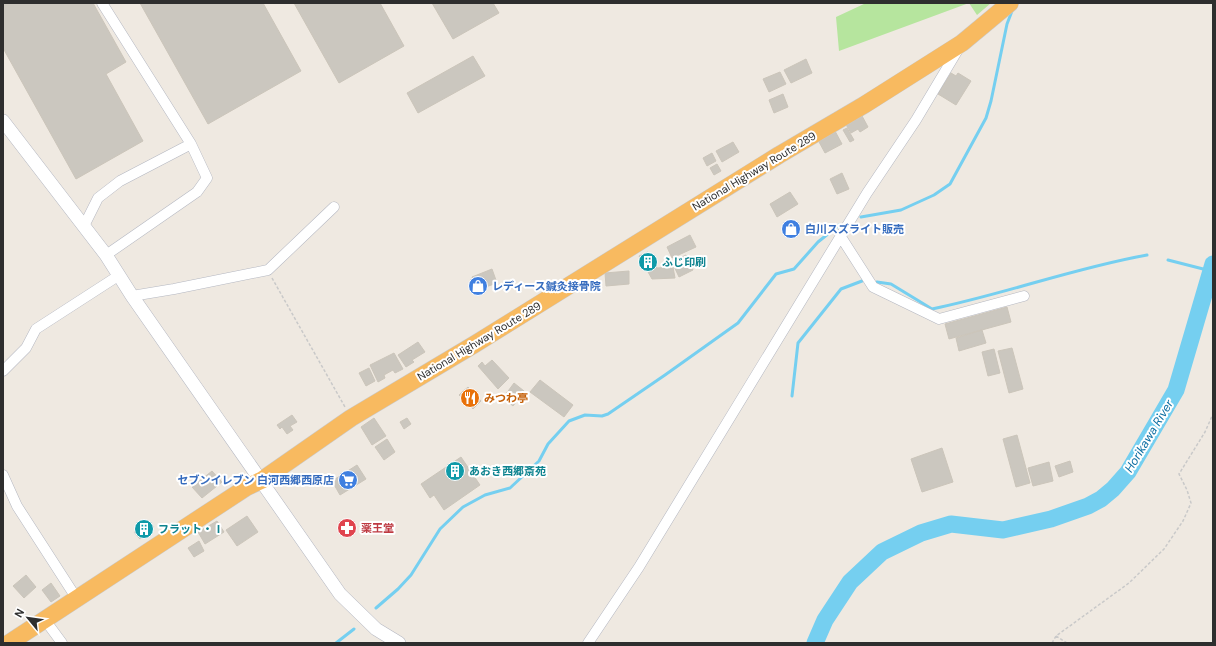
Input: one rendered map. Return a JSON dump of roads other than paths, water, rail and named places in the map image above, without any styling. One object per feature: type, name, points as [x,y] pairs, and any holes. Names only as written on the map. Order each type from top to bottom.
[{"type":"highway","name":"National Highway Route 289","points":[[9,643],[77,600],[247,487],[262,480],[351,418],[514,320],[962,43],[1010,3]]},
{"type":"street","points":[[102,3],[191,144],[207,178],[197,192],[106,255]]},
{"type":"street","points":[[588,643],[639,567],[842,237],[867,193],[916,120],[962,43]]},
{"type":"street","points":[[3,121],[106,255],[118,276],[262,480],[340,594],[376,629],[399,643]]},
{"type":"street","points":[[84,226],[98,198],[120,181],[191,144]]},
{"type":"street","points":[[132,296],[268,270],[334,207]]},
{"type":"street","points":[[842,237],[873,287],[939,319],[1024,296]]},
{"type":"street","points":[[3,371],[26,348],[36,329],[118,276]]},
{"type":"street","points":[[3,475],[17,506],[77,600]]},
{"type":"street","points":[[44,620],[62,643]]},
{"type":"waterway","points":[[861,217],[901,210],[934,195],[950,184],[986,118],[1007,24],[1012,11]]},
{"type":"waterway","points":[[376,608],[398,589],[411,575],[440,529],[463,507],[485,495],[510,488],[539,461],[548,444],[569,421],[585,415],[602,416],[608,414],[738,323],[776,274],[794,269],[818,242],[839,225]]},
{"type":"waterway","points":[[877,282],[891,284],[932,309],[1120,260],[1147,255]]},
{"type":"waterway","points":[[1168,260],[1211,271]]},
{"type":"waterway","name":"Horikawa River","points":[[815,643],[825,620],[850,582],[882,552],[921,533],[951,524],[1003,530],[1051,519],[1088,506],[1101,499],[1113,489],[1128,472],[1176,390],[1213,264]]},
{"type":"waterway","points":[[792,396],[798,343],[841,289],[862,281]]},
{"type":"waterway","points":[[336,643],[354,629]]},
{"type":"place","name":"白川スズライト販売","points":[[791,229]]},
{"type":"place","name":"ふじ印刷","points":[[648,262]]},
{"type":"place","name":"レディース鍼灸接骨院","points":[[478,286]]},
{"type":"place","name":"みつわ亭","points":[[470,398]]},
{"type":"place","name":"あおき西郷斎苑","points":[[455,471]]},
{"type":"place","name":"セブンイレブン 白河西郷西原店","points":[[348,480]]},
{"type":"place","name":"薬王堂","points":[[347,528]]},
{"type":"place","name":"フラット・Ⅰ","points":[[144,529]]}]
